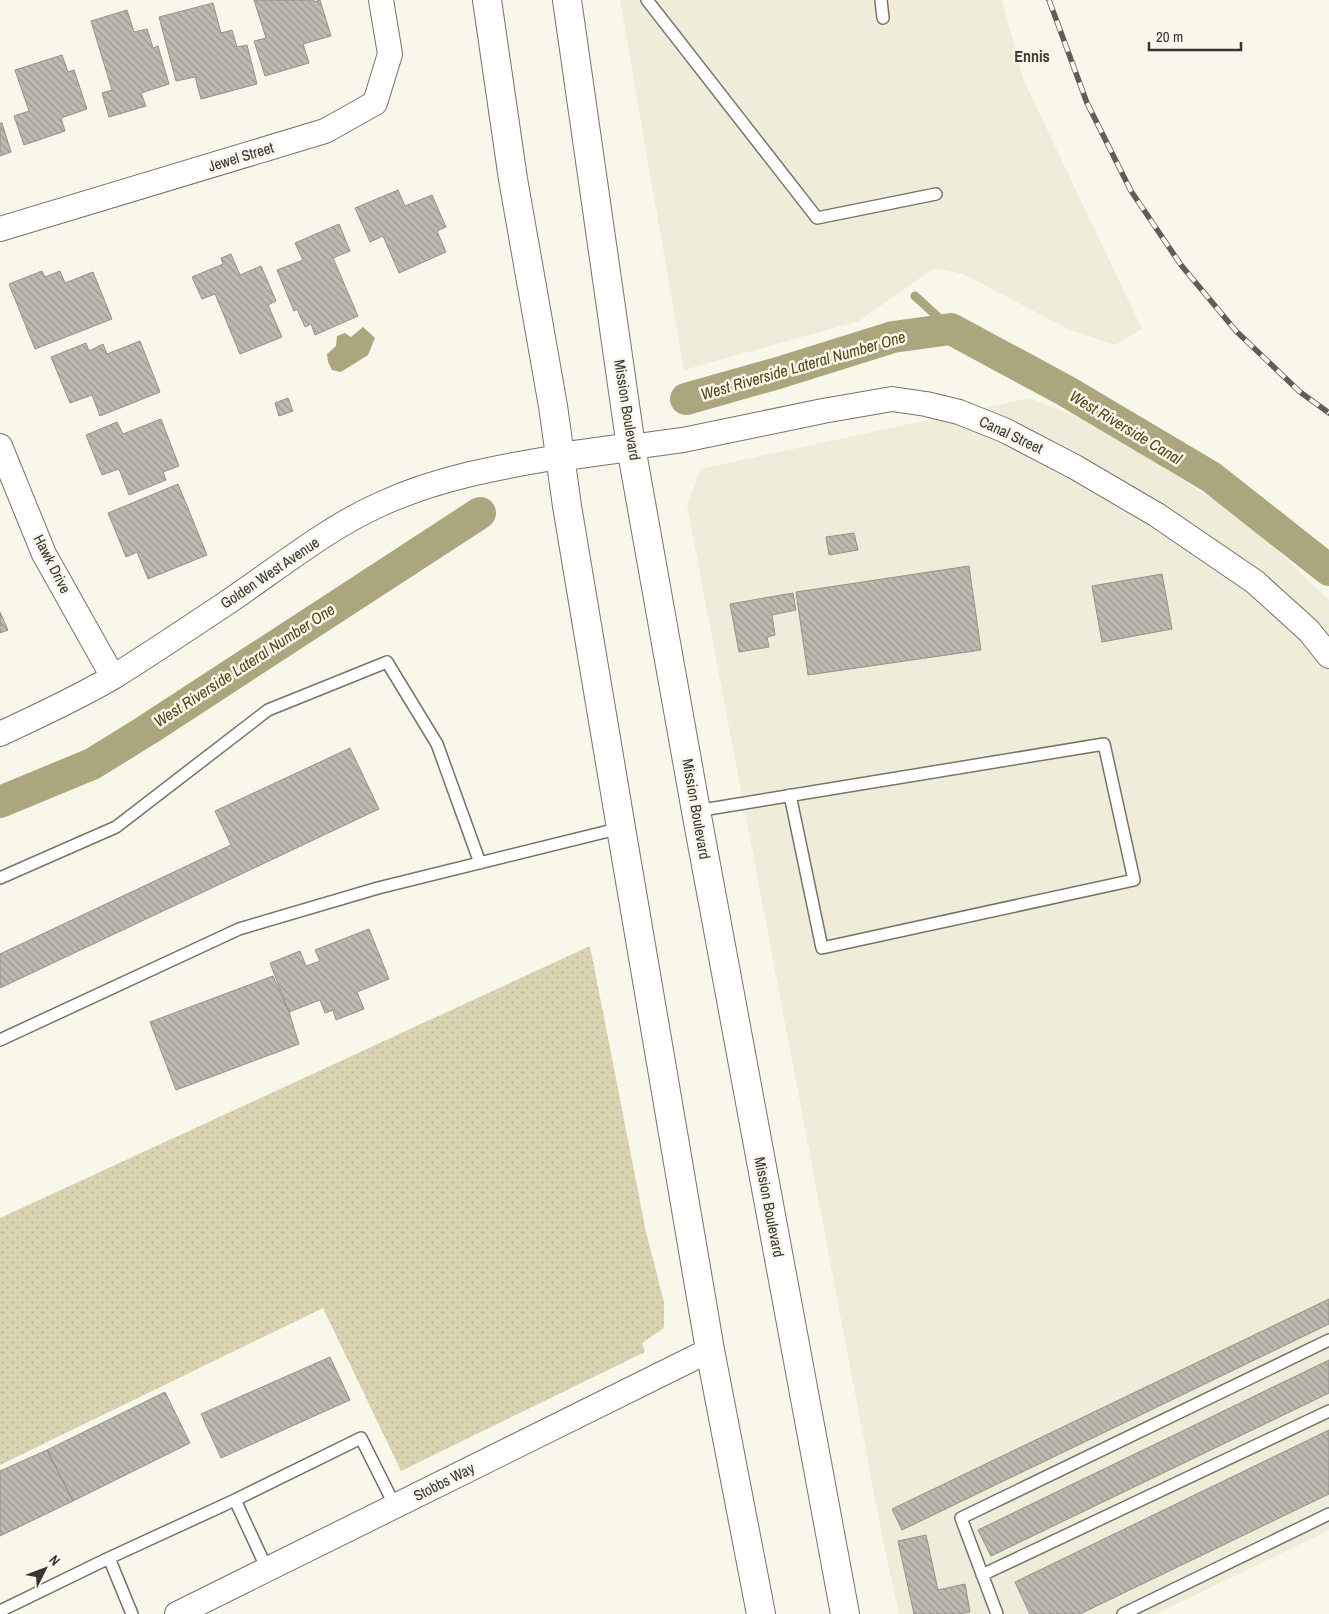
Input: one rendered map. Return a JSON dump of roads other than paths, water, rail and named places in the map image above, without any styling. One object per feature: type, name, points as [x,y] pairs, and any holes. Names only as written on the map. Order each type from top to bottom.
[{"type":"main road","points":[[486,0],[512,169],[553,406],[559,457],[710,1350],[760,1614]]},
{"type":"main road","name":"Mission Boulevard","points":[[567,0],[632,448],[696,810],[845,1614]]},
{"type":"main road","points":[[559,457],[632,448]]},
{"type":"street","name":"Jewel Street","points":[[0,229],[325,131],[375,103],[390,54],[381,0]]},
{"type":"street","name":"Canal Street","points":[[632,448],[683,440],[822,411],[892,400],[926,404],[959,412],[1004,430],[1040,448],[1157,515],[1255,582],[1309,631],[1329,656]]},
{"type":"street","name":"Hawk Drive","points":[[0,446],[44,554],[113,677]]},
{"type":"street","name":"Golden West Avenue","points":[[0,734],[113,677],[340,526],[380,504],[445,481],[508,465],[559,457]]},
{"type":"street","name":"Stobbs Way","points":[[178,1614],[710,1350]]},
{"type":"lane","points":[[647,0],[817,218],[936,194]]},
{"type":"lane","points":[[880,0],[883,18]]},
{"type":"lane","points":[[0,878],[116,827],[268,710],[387,662],[437,744],[480,863]]},
{"type":"lane","points":[[696,810],[1104,744],[1134,880],[822,948],[790,795]]},
{"type":"lane","points":[[0,1040],[239,929],[378,888],[622,828]]},
{"type":"lane","points":[[997,1614],[961,1518],[1329,1340]]},
{"type":"lane","points":[[982,1574],[1329,1411]]},
{"type":"lane","points":[[0,1611],[361,1438],[395,1506]]},
{"type":"lane","points":[[235,1500],[267,1569]]},
{"type":"lane","points":[[1123,1614],[1329,1514]]},
{"type":"lane","points":[[109,1558],[132,1614]]},
{"type":"waterway","name":"West Riverside Canal","points":[[915,296],[951,329]]},
{"type":"waterway","name":"West Riverside Canal","points":[[686,399],[893,337],[951,329],[1066,391],[1211,477],[1329,570]]},
{"type":"waterway","name":"West Riverside Lateral Number One","points":[[0,802],[92,764],[480,513]]},
{"type":"railway","points":[[1049,0],[1087,103],[1131,191],[1181,265],[1236,331],[1300,392],[1329,413]]},
{"type":"district","name":"Ennis","points":[[1032,56]]}]
